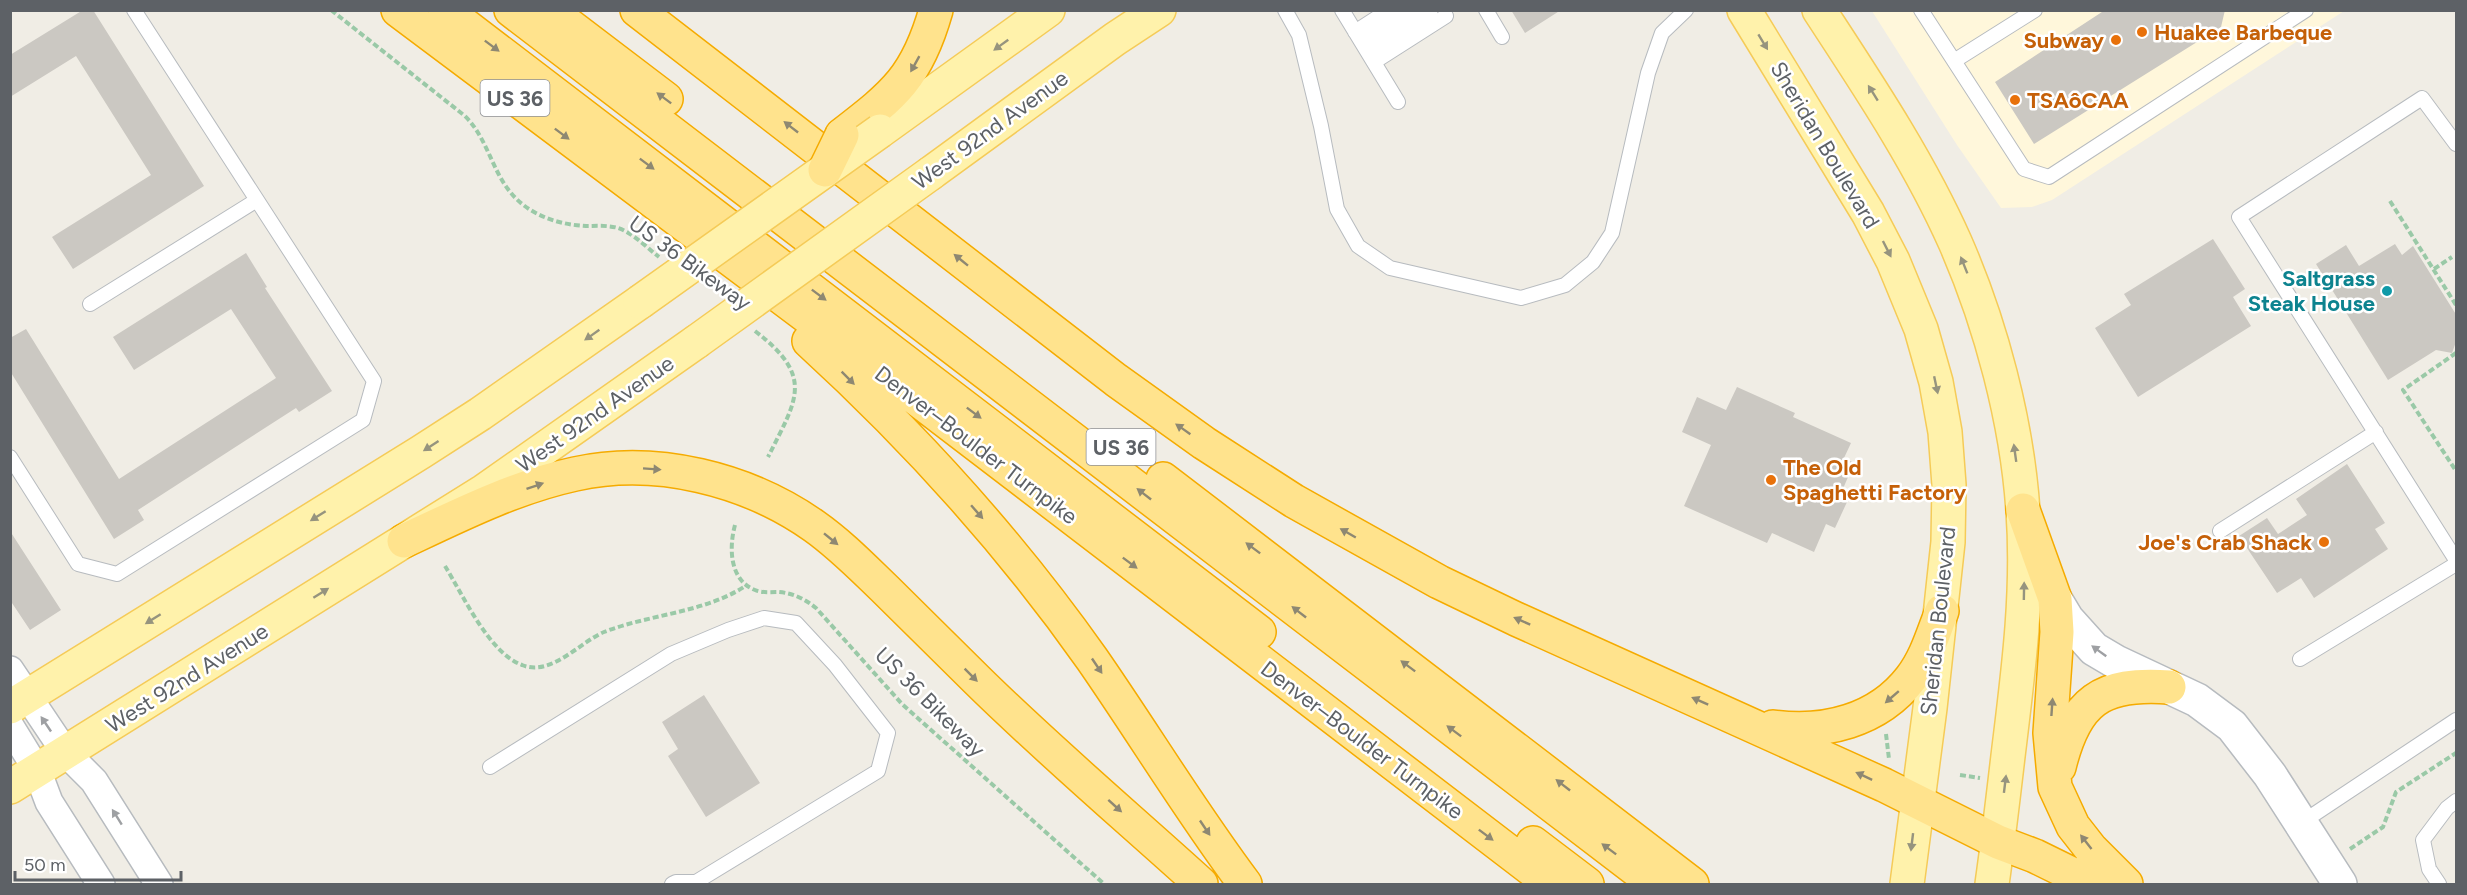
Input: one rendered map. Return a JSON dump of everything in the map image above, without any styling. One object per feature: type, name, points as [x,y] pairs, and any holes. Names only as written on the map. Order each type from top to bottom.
[{"type":"highway","name":"Denver–Boulder Turnpike","points":[[398,10],[913,396],[1551,885]]},
{"type":"highway","points":[[445,10],[1587,885]]},
{"type":"highway","points":[[511,10],[1655,885]]},
{"type":"highway","name":"US 36","points":[[549,10],[1692,885]]},
{"type":"highway","points":[[637,10],[1159,412],[1248,472],[1360,540],[1516,619],[1753,725],[1917,801],[1998,842],[2035,856],[2092,885]]},
{"type":"highway","points":[[825,170],[842,135],[883,103],[906,79],[928,40],[936,10]]},
{"type":"highway","points":[[632,186],[819,350],[924,454],[972,506],[1040,589],[1091,658],[1245,885]]},
{"type":"highway","points":[[404,541],[509,495],[552,480],[599,470],[646,468],[672,470],[730,484],[757,495],[814,526],[853,558],[994,697],[1201,885]]},
{"type":"highway","points":[[2023,510],[2055,599],[2057,632],[2050,733],[2055,787],[2073,826],[2091,849],[2126,885]]},
{"type":"highway","points":[[1753,725],[1782,729],[1824,728],[1858,719],[1872,712],[1910,679],[1928,647],[1942,611]]},
{"type":"highway","points":[[2055,787],[2066,740],[2078,718],[2091,703],[2110,691],[2127,686],[2169,687]]},
{"type":"main road","points":[[16,691],[441,440],[639,302],[1048,10]]},
{"type":"main road","name":"West 92nd Avenue","points":[[24,779],[526,463],[1115,39],[1159,10]]},
{"type":"main road","name":"Sheridan Boulevard","points":[[1744,10],[1868,213],[1901,279],[1921,329],[1936,382],[1946,432],[1949,485],[1948,542],[1942,611],[1907,885]]},
{"type":"main road","points":[[1820,10],[1911,158],[1954,241],[1972,284],[2000,376],[2014,443],[2023,510],[2023,624],[2019,678],[1992,885]]},
{"type":"street","points":[[2055,599],[2067,619],[2094,649],[2116,662],[2197,700],[2232,726],[2270,775],[2334,876]]},
{"type":"street","points":[[16,691],[65,752],[94,782],[159,885]]},
{"type":"street","points":[[10,726],[24,779],[49,802],[101,885]]},
{"type":"lane","points":[[10,457],[78,564],[117,574],[363,420],[374,381],[134,10]]},
{"type":"lane","points":[[1285,10],[1299,35],[1321,126],[1337,209],[1358,246],[1390,268],[1521,298],[1565,285],[1593,262],[1612,233],[1646,77],[1662,33],[1686,10]]},
{"type":"lane","points":[[1342,10],[1398,102]]},
{"type":"lane","points":[[1362,42],[1372,10]]},
{"type":"lane","points":[[1362,42],[1389,10]]},
{"type":"lane","points":[[1362,42],[1412,10]]},
{"type":"lane","points":[[1362,42],[1431,10]]},
{"type":"lane","points":[[1486,10],[1502,37]]},
{"type":"lane","points":[[1921,10],[2024,169],[2049,177],[2306,10]]},
{"type":"lane","points":[[1954,61],[2036,10]]},
{"type":"lane","points":[[1362,42],[1446,16]]},
{"type":"lane","points":[[2300,659],[2457,562],[2239,217],[2422,98],[2457,144]]},
{"type":"lane","points":[[90,304],[257,200]]},
{"type":"lane","points":[[2220,531],[2376,432]]},
{"type":"lane","points":[[490,767],[671,654],[728,630],[764,618],[796,623],[835,665],[888,733],[878,771],[696,882],[676,882],[672,885]]},
{"type":"lane","points":[[2300,823],[2457,720]]},
{"type":"lane","points":[[2439,885],[2429,869],[2423,840],[2447,808],[2457,801]]},
{"type":"path","name":"US 36 Bikeway","points":[[331,10],[465,116],[475,128],[500,180],[523,205],[539,215],[568,224],[615,227],[632,235],[660,257]]},
{"type":"path","points":[[2390,201],[2457,305]]},
{"type":"path","points":[[2434,268],[2452,256]]},
{"type":"path","name":"US 36 Bikeway","points":[[754,330],[787,361],[794,375],[796,386],[790,413],[768,457]]},
{"type":"path","points":[[2457,353],[2403,390],[2457,471]]},
{"type":"path","points":[[445,566],[494,643],[508,657],[527,667],[535,667],[552,662],[602,633],[722,598],[747,585],[737,573],[731,556],[735,525]]},
{"type":"path","name":"US 36 Bikeway","points":[[747,585],[756,590],[788,593],[816,608],[902,704],[1104,885]]},
{"type":"path","points":[[1883,730],[1888,736],[1890,756],[1888,762]]},
{"type":"path","points":[[2334,876],[2343,852],[2384,827],[2396,792],[2457,753]]},
{"type":"path","points":[[1960,775],[1985,779]]},
{"type":"shaded area","points":[[1872,11],[2344,11],[2052,200],[2032,207],[2001,208],[1957,145]]},
{"type":"building","points":[[83,10],[93,10],[204,186],[73,269],[52,237],[151,175],[76,56],[10,97],[10,55]]},
{"type":"building","points":[[1511,10],[1561,10],[1525,33]]},
{"type":"building","points":[[2105,10],[2225,10],[2221,27],[2034,144],[1995,82]]},
{"type":"building","points":[[2213,239],[2245,289],[2233,297],[2251,326],[2138,397],[2095,328],[2131,305],[2124,294]]},
{"type":"building","name":"Saltgrass Steak House","points":[[2395,244],[2402,255],[2413,246],[2457,316],[2457,339],[2452,353],[2436,350],[2388,380],[2316,264],[2346,245],[2359,266]]},
{"type":"building","points":[[246,253],[267,287],[265,288],[332,391],[299,412],[296,408],[138,510],[144,520],[114,539],[10,371],[10,338],[26,329],[119,479],[276,378],[231,309],[134,370],[113,337]]},
{"type":"building","name":"The Old Spaghetti Factory","points":[[1737,387],[1795,413],[1793,417],[1851,443],[1844,458],[1854,463],[1839,498],[1847,502],[1835,528],[1826,524],[1814,552],[1772,533],[1767,543],[1684,506],[1711,445],[1682,432],[1697,397],[1726,410]]},
{"type":"building","points":[[2347,464],[2385,523],[2375,529],[2388,549],[2314,598],[2301,578],[2277,593],[2239,536],[2267,518],[2278,534],[2307,515],[2296,499]]},
{"type":"building","points":[[10,531],[61,610],[30,630],[10,600]]},
{"type":"building","points":[[704,695],[760,783],[706,817],[668,756],[678,749],[662,722]]},
{"type":"place","name":"Huakee Barbeque","points":[[2142,32]]},
{"type":"place","name":"Subway","points":[[2116,40]]},
{"type":"place","name":"TSAôCAA","points":[[2015,100]]},
{"type":"place","name":"Saltgrass Steak House","points":[[2387,291]]},
{"type":"place","name":"The Old Spaghetti Factory","points":[[1771,480]]},
{"type":"place","name":"Joe's Crab Shack","points":[[2324,542]]}]
